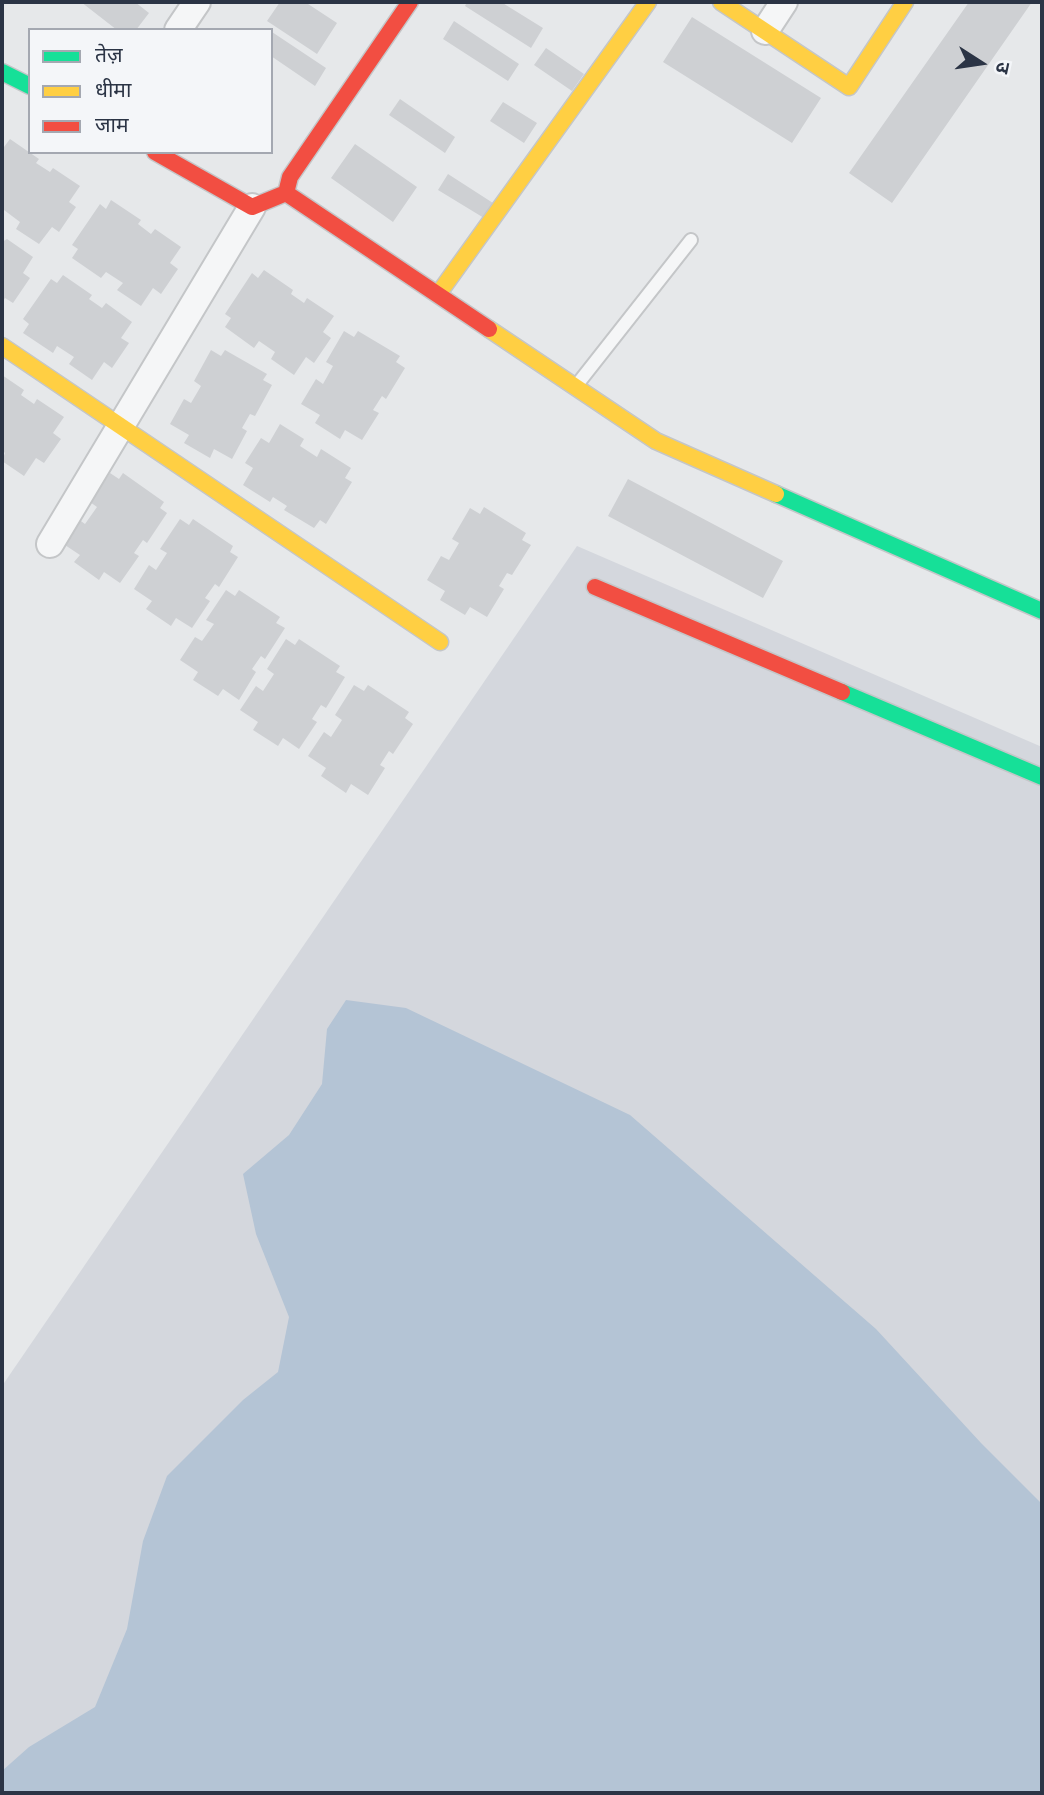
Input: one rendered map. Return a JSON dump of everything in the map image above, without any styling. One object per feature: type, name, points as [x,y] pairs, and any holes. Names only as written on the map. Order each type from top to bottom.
[{"type":"street","points":[[179,28],[197,2]]},
{"type":"street","points":[[286,193],[290,177],[410,2]]},
{"type":"street","points":[[439,293],[648,2]]},
{"type":"street","points":[[720,2],[849,87],[905,2]]},
{"type":"street","points":[[765,31],[784,2]]},
{"type":"street","points":[[2,72],[28,85]]},
{"type":"street","points":[[159,154],[252,207]]},
{"type":"street","points":[[50,544],[122,428],[252,207],[286,193]]},
{"type":"street","points":[[286,193],[656,440],[1042,611]]},
{"type":"street","points":[[2,346],[440,642]]},
{"type":"street","points":[[595,587],[1042,777]]},
{"type":"lane","points":[[576,386],[691,240]]},
{"type":"shaded area","points":[[577,546],[1042,747],[1042,1793],[2,1793],[2,1386]]},
{"type":"water","points":[[346,1000],[406,1008],[630,1115],[876,1329],[981,1443],[1042,1504],[1042,1793],[2,1793],[2,1771],[29,1747],[95,1707],[127,1629],[143,1541],[167,1476],[243,1400],[278,1372],[289,1317],[256,1234],[243,1174],[289,1135],[322,1084],[327,1029]]},
{"type":"building","points":[[81,2],[135,2],[149,13],[138,28],[114,28]]},
{"type":"building","points":[[280,2],[305,2],[337,23],[317,54],[267,21]]},
{"type":"building","points":[[467,2],[501,2],[543,28],[531,48],[465,6]]},
{"type":"building","points":[[969,2],[1032,2],[892,203],[849,173]]},
{"type":"building","points":[[692,17],[821,98],[792,143],[663,62]]},
{"type":"building","points":[[454,21],[519,64],[508,81],[443,39]]},
{"type":"building","points":[[273,33],[326,68],[315,86],[273,57]]},
{"type":"building","points":[[546,48],[584,74],[572,91],[534,65]]},
{"type":"building","points":[[400,99],[455,137],[445,153],[389,115]]},
{"type":"building","points":[[503,102],[537,123],[524,143],[490,121]]},
{"type":"building","points":[[10,139],[28,154],[39,159],[36,163],[50,172],[53,168],[80,186],[69,202],[76,207],[59,232],[52,227],[39,244],[16,229],[20,222],[4,210],[2,214],[2,146]]},
{"type":"building","points":[[355,144],[417,187],[393,222],[331,178]]},
{"type":"building","points":[[448,174],[493,203],[484,218],[438,190]]},
{"type":"building","points":[[111,200],[141,220],[138,224],[151,234],[155,229],[181,247],[170,263],[178,269],[161,294],[153,288],[141,306],[117,290],[123,283],[106,272],[101,278],[72,258],[78,249],[72,245],[100,204],[106,209]]},
{"type":"building","points":[[7,239],[33,257],[23,273],[30,278],[13,303],[5,298],[2,303],[2,242]]},
{"type":"building","points":[[264,270],[293,290],[291,294],[304,303],[307,298],[334,316],[323,332],[331,338],[314,363],[306,357],[294,375],[271,359],[275,352],[259,341],[254,348],[225,327],[231,318],[225,314],[252,273],[258,278]]},
{"type":"building","points":[[63,275],[92,295],[89,299],[102,308],[106,303],[132,322],[121,338],[129,343],[112,368],[104,362],[92,380],[69,364],[74,357],[57,346],[53,353],[23,333],[29,324],[23,319],[51,279],[57,283]]},
{"type":"building","points":[[344,331],[354,337],[358,331],[400,356],[396,362],[405,368],[386,399],[382,396],[373,410],[379,413],[362,440],[345,430],[340,439],[315,423],[320,415],[301,404],[316,379],[323,384],[333,366],[326,362]]},
{"type":"building","points":[[211,350],[221,356],[225,350],[267,374],[263,380],[272,385],[255,416],[250,414],[242,428],[247,431],[232,459],[214,449],[210,458],[184,443],[189,435],[170,424],[184,399],[191,403],[201,386],[194,381]]},
{"type":"building","points":[[2,375],[24,390],[21,395],[34,404],[37,399],[64,417],[53,433],[61,439],[44,463],[36,458],[24,476],[2,461],[5,453],[2,450]]},
{"type":"building","points":[[280,424],[304,439],[300,446],[317,457],[321,449],[351,468],[345,478],[352,482],[326,524],[320,520],[314,528],[284,510],[287,506],[273,497],[270,502],[243,485],[253,468],[245,463],[261,438],[269,443]]},
{"type":"building","points":[[110,473],[119,479],[123,473],[164,502],[160,508],[167,513],[147,543],[143,540],[134,553],[139,556],[120,583],[104,572],[99,580],[74,562],[80,555],[62,543],[78,519],[85,524],[97,507],[90,502]]},
{"type":"building","points":[[628,479],[783,561],[763,598],[608,516]]},
{"type":"building","points":[[484,507],[526,533],[522,540],[531,545],[512,575],[507,573],[499,586],[504,589],[487,617],[470,607],[465,615],[440,600],[445,591],[427,580],[441,556],[449,560],[459,543],[452,539],[470,508],[480,514]]},
{"type":"building","points":[[180,519],[189,525],[193,519],[233,546],[230,552],[238,557],[219,587],[215,584],[205,598],[210,601],[192,628],[176,618],[171,626],[146,609],[152,601],[134,589],[149,565],[156,570],[167,553],[160,549]]},
{"type":"building","points":[[226,590],[235,596],[239,590],[280,617],[276,623],[285,628],[265,659],[261,656],[252,669],[256,672],[239,700],[223,689],[218,696],[193,680],[198,672],[180,660],[195,637],[202,641],[214,624],[206,620]]},
{"type":"building","points":[[286,639],[295,645],[299,639],[340,666],[336,672],[345,677],[326,708],[321,705],[312,719],[317,722],[299,749],[283,738],[278,746],[253,730],[258,722],[240,710],[256,686],[263,691],[274,674],[267,669]]},
{"type":"building","points":[[354,685],[364,691],[368,685],[409,712],[405,718],[413,724],[393,754],[389,751],[380,765],[385,768],[368,795],[351,784],[346,793],[321,776],[326,768],[308,756],[324,732],[331,737],[342,720],[335,715]]},
{"type":"traffic: fast","points":[[2,72],[28,85]]},
{"type":"traffic: fast","points":[[776,494],[1042,611]]},
{"type":"traffic: fast","points":[[842,692],[1042,777]]},
{"type":"traffic: slow","points":[[439,293],[648,2]]},
{"type":"traffic: slow","points":[[721,2],[849,87],[905,2]]},
{"type":"traffic: slow","points":[[489,329],[656,441],[776,494]]},
{"type":"traffic: slow","points":[[2,346],[440,642]]},
{"type":"traffic: jam","points":[[159,154],[252,207],[286,193],[290,177],[410,2]]},
{"type":"traffic: jam","points":[[286,193],[489,329]]},
{"type":"traffic: jam","points":[[595,587],[842,692]]}]
